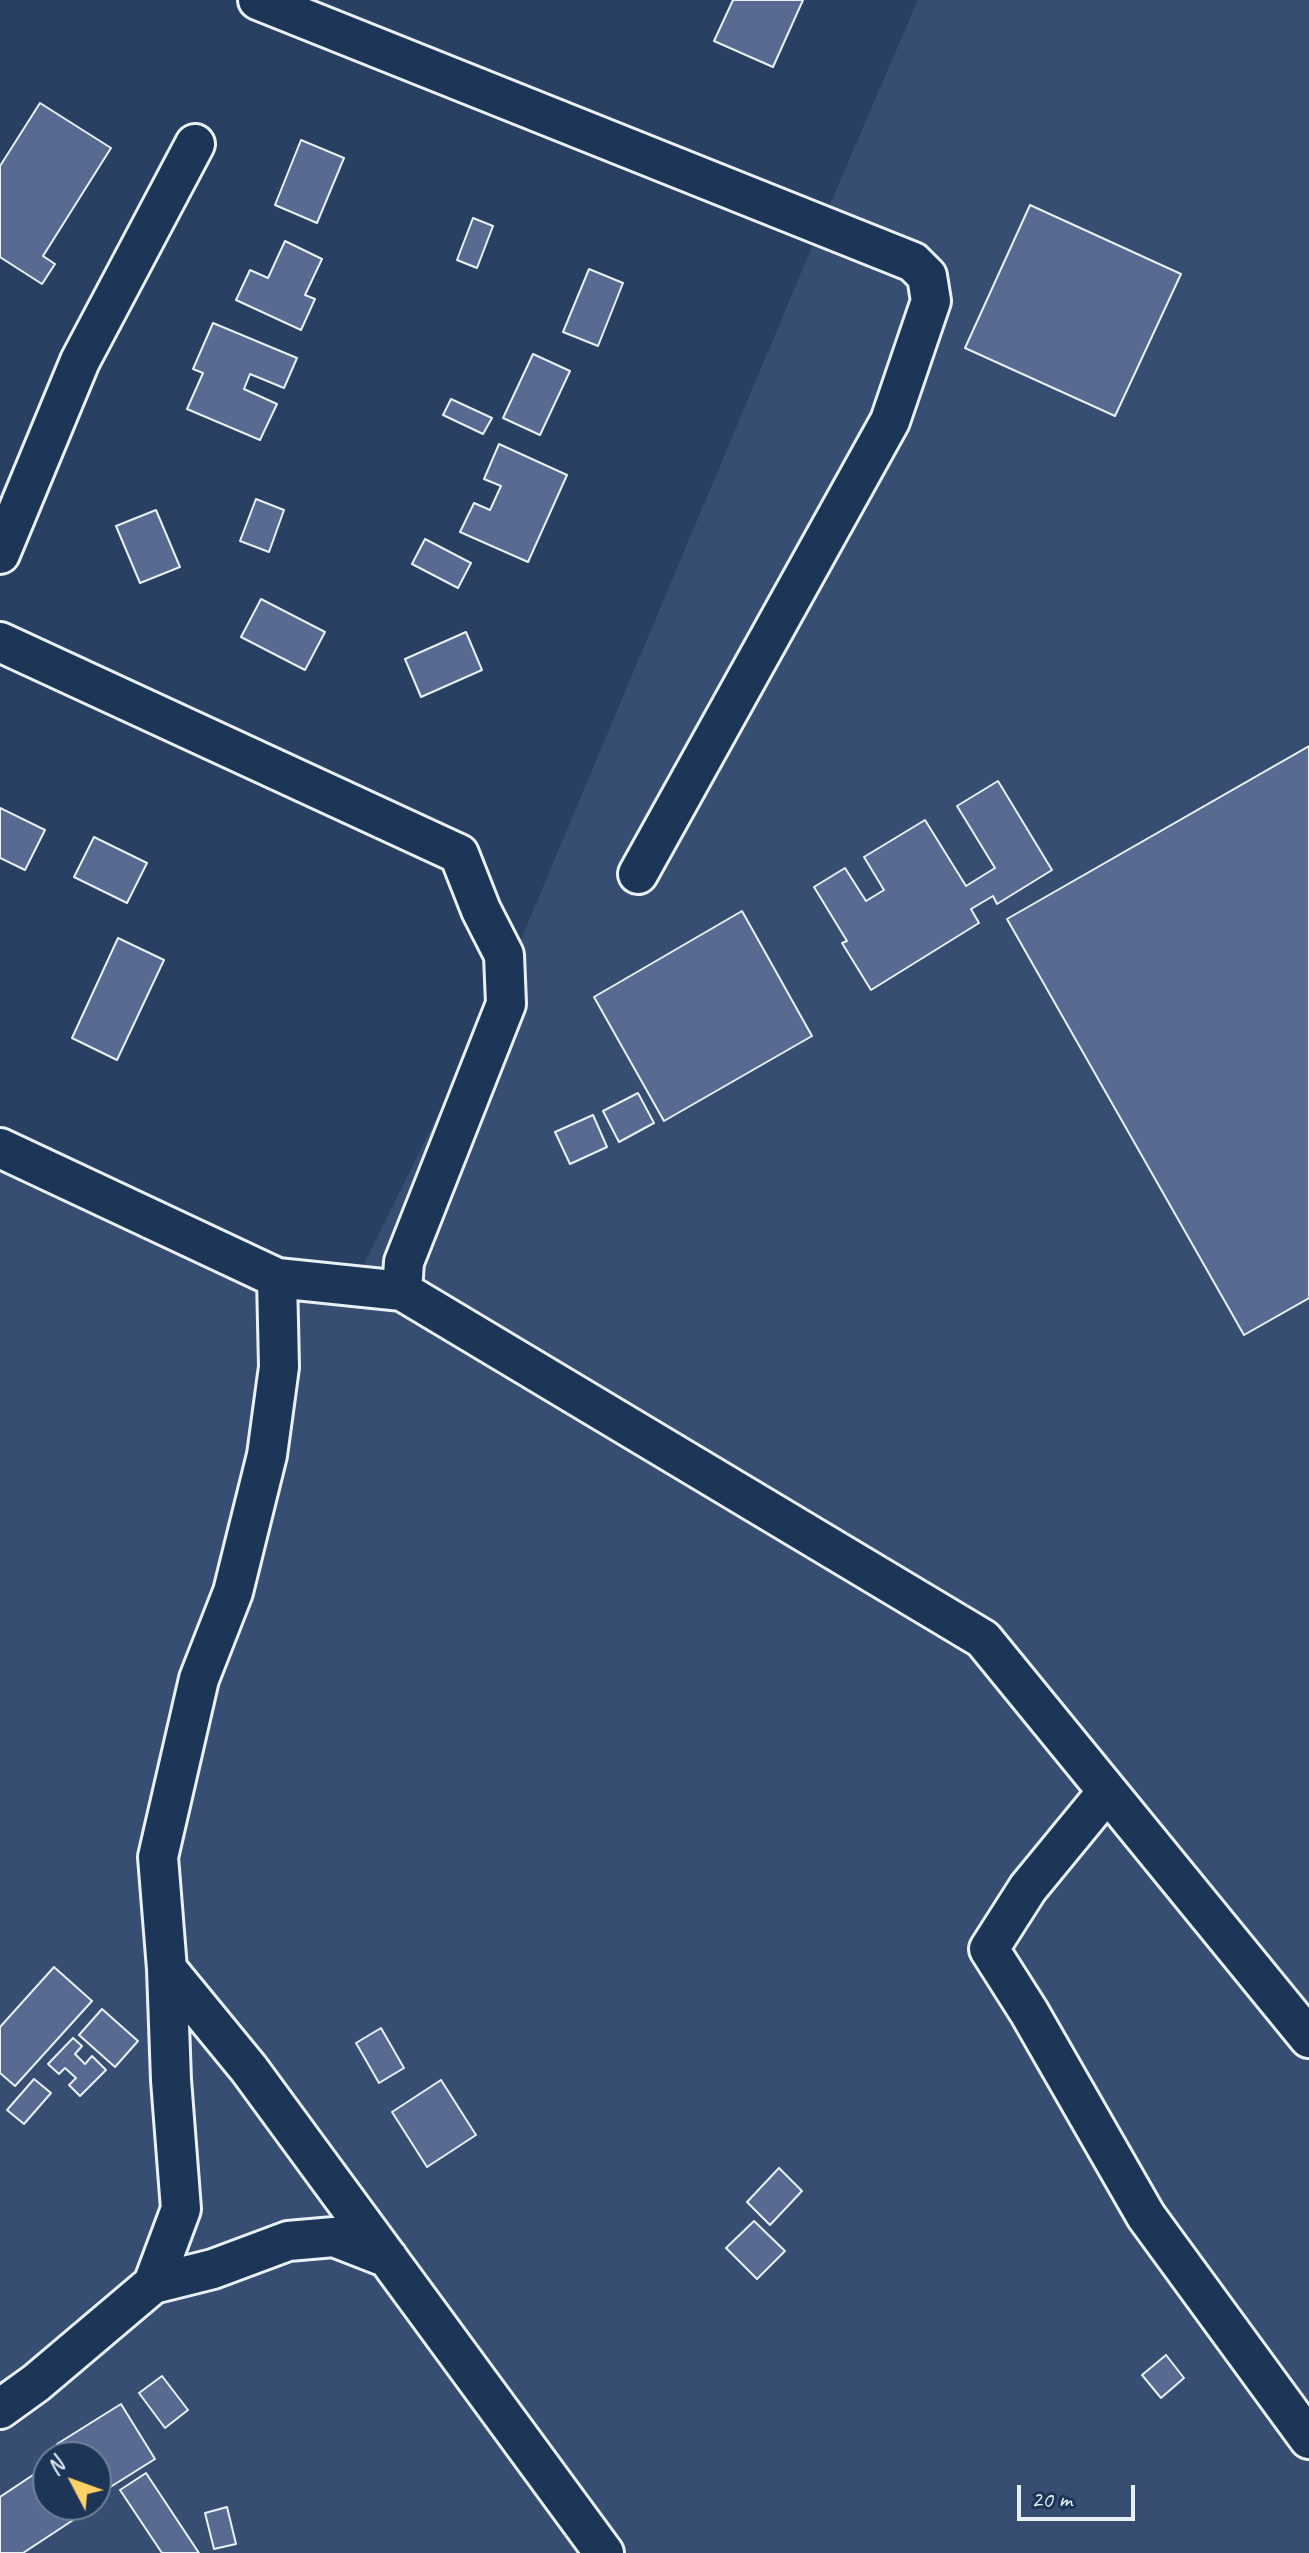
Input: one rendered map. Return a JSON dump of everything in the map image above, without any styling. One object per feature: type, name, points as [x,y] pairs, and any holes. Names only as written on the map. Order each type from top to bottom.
[{"type":"street","points":[[258,0],[913,262],[927,276],[931,301],[890,421],[638,874]]},
{"type":"street","points":[[0,554],[80,361],[195,144]]},
{"type":"street","points":[[0,642],[459,854],[481,910],[504,955],[506,1004],[404,1262],[402,1291]]},
{"type":"street","points":[[0,1148],[277,1278],[402,1291],[983,1639],[1309,2038]]},
{"type":"street","points":[[153,2284],[181,2209],[158,1857],[199,1679],[233,1592],[267,1455],[279,1367],[277,1278]]},
{"type":"street","points":[[1106,1793],[1028,1888],[989,1949],[1029,2012],[1146,2216],[1309,2439]]},
{"type":"street","points":[[167,1969],[249,2069],[604,2553]]},
{"type":"street","points":[[0,2409],[42,2378],[153,2284],[213,2269],[288,2241],[334,2237],[388,2258]]},
{"type":"street","points":[[0,2383],[42,2378]]},
{"type":"shaded area","points":[[918,0],[1309,0],[1309,2553],[0,2553],[0,1130],[166,1223],[358,1276],[498,994]]},
{"type":"building","points":[[733,0],[803,0],[773,67],[714,41]]},
{"type":"building","points":[[40,103],[111,148],[43,256],[55,264],[42,284],[0,257],[0,166]]},
{"type":"building","points":[[301,140],[344,158],[317,223],[275,205]]},
{"type":"building","points":[[1030,205],[1181,274],[1115,416],[965,348]]},
{"type":"building","points":[[473,218],[493,226],[477,268],[457,260]]},
{"type":"building","points":[[285,241],[322,259],[305,295],[315,299],[301,330],[236,300],[250,270],[268,278]]},
{"type":"building","points":[[589,269],[623,283],[598,346],[563,332]]},
{"type":"building","points":[[213,323],[297,358],[284,388],[250,374],[244,389],[277,404],[260,440],[187,409],[203,373],[193,369]]},
{"type":"building","points":[[533,354],[570,371],[540,435],[503,418]]},
{"type":"building","points":[[451,399],[492,418],[483,434],[443,415]]},
{"type":"building","points":[[499,444],[567,475],[528,562],[460,532],[474,503],[490,510],[501,486],[484,479]]},
{"type":"building","points":[[256,499],[284,510],[269,552],[240,541]]},
{"type":"building","points":[[156,510],[180,567],[140,583],[116,526]]},
{"type":"building","points":[[425,539],[471,563],[458,588],[412,564]]},
{"type":"building","points":[[261,599],[325,632],[305,670],[241,637]]},
{"type":"building","points":[[466,632],[482,670],[421,697],[405,659]]},
{"type":"building","points":[[1309,746],[1309,1298],[1244,1335],[1007,919]]},
{"type":"building","points":[[998,781],[1052,870],[997,904],[993,896],[971,909],[979,923],[871,990],[842,943],[847,941],[814,887],[845,868],[866,901],[884,890],[864,857],[925,820],[966,886],[995,868],[957,806]]},
{"type":"building","points":[[0,808],[45,830],[25,870],[0,858]]},
{"type":"building","points":[[94,837],[147,863],[127,903],[74,877]]},
{"type":"building","points":[[742,911],[812,1036],[664,1121],[594,997]]},
{"type":"building","points":[[118,938],[164,960],[117,1060],[72,1038]]},
{"type":"building","points":[[638,1093],[654,1123],[619,1142],[603,1111]]},
{"type":"building","points":[[593,1115],[607,1147],[570,1164],[555,1132]]},
{"type":"building","points":[[54,1967],[92,2001],[15,2086],[0,2073],[0,2027]]},
{"type":"building","points":[[102,2009],[138,2041],[115,2067],[79,2035]]},
{"type":"building","points":[[381,2028],[404,2068],[379,2083],[356,2043]]},
{"type":"building","points":[[73,2038],[82,2046],[75,2054],[85,2064],[92,2056],[106,2070],[80,2096],[69,2085],[76,2078],[65,2068],[59,2074],[48,2064]]},
{"type":"building","points":[[34,2079],[51,2093],[24,2124],[7,2110]]},
{"type":"building","points":[[441,2080],[476,2135],[427,2167],[392,2112]]},
{"type":"building","points":[[779,2168],[802,2191],[770,2225],[747,2202]]},
{"type":"building","points":[[754,2221],[785,2251],[757,2279],[726,2248]]},
{"type":"building","points":[[1166,2355],[1184,2378],[1161,2398],[1142,2375]]},
{"type":"building","points":[[162,2376],[188,2410],[165,2428],[139,2393]]},
{"type":"building","points":[[121,2404],[155,2459],[112,2486],[112,2441],[62,2441]]},
{"type":"building","points":[[146,2473],[199,2553],[162,2553],[120,2490]]},
{"type":"building","points":[[32,2476],[32,2521],[72,2521],[23,2553],[0,2553],[0,2497]]},
{"type":"building","points":[[227,2507],[236,2544],[214,2549],[205,2513]]}]
